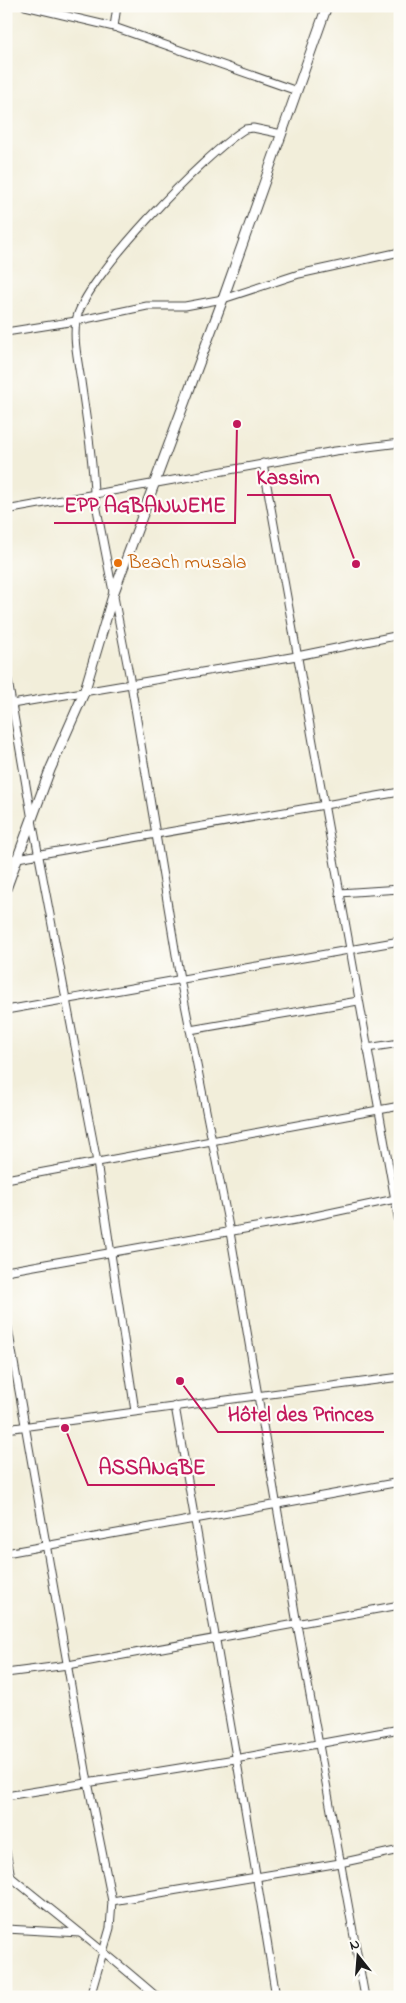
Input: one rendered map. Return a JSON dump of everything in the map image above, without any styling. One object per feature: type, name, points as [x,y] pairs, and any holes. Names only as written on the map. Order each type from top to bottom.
[{"type":"main road","points":[[6,889],[50,770],[84,693],[114,592],[156,483],[328,6]]},
{"type":"street","points":[[25,6],[114,27],[297,91]]},
{"type":"street","points":[[114,27],[117,6]]},
{"type":"street","points":[[282,134],[253,128],[245,129],[165,200],[110,263],[89,291],[76,321],[76,344],[94,471],[94,494],[131,684],[180,979],[230,1232],[297,1624],[365,1997]]},
{"type":"street","points":[[6,332],[76,321],[147,306],[185,306],[223,299],[316,270],[400,252]]},
{"type":"street","points":[[6,510],[263,463],[400,443]]},
{"type":"street","points":[[263,463],[358,1001],[397,1198],[400,1228]]},
{"type":"street","points":[[10,704],[296,656],[400,635]]},
{"type":"street","points":[[6,669],[10,704],[97,1162],[135,1411]]},
{"type":"street","points":[[6,860],[156,832],[323,807],[400,792]]},
{"type":"street","points":[[339,893],[400,889]]},
{"type":"street","points":[[6,1010],[349,948],[400,941]]},
{"type":"street","points":[[190,1030],[358,1001]]},
{"type":"street","points":[[367,1048],[400,1043]]},
{"type":"street","points":[[6,1178],[400,1106]]},
{"type":"street","points":[[6,1271],[230,1232],[397,1198]]},
{"type":"street","points":[[6,1317],[88,1782],[112,1901],[110,1928],[90,1997]]},
{"type":"street","points":[[6,1429],[400,1377]]},
{"type":"street","points":[[175,1406],[257,1876],[276,1997]]},
{"type":"street","points":[[6,1553],[400,1482]]},
{"type":"street","points":[[6,1673],[68,1665],[400,1605]]},
{"type":"street","points":[[6,1796],[400,1729]]},
{"type":"street","points":[[112,1901],[340,1863],[400,1850]]},
{"type":"street","points":[[6,1851],[9,1875],[104,1951],[157,1997]]},
{"type":"street","points":[[6,1929],[80,1933]]},
{"type":"place","name":"EPP AGBANWEME","points":[[237,424]]},
{"type":"place","name":"Beach musala","points":[[118,563]]},
{"type":"place","name":"Kassim","points":[[356,564]]},
{"type":"place","name":"Hôtel des Princes","points":[[180,1381]]},
{"type":"place","name":"ASSANGBE","points":[[65,1428]]}]
